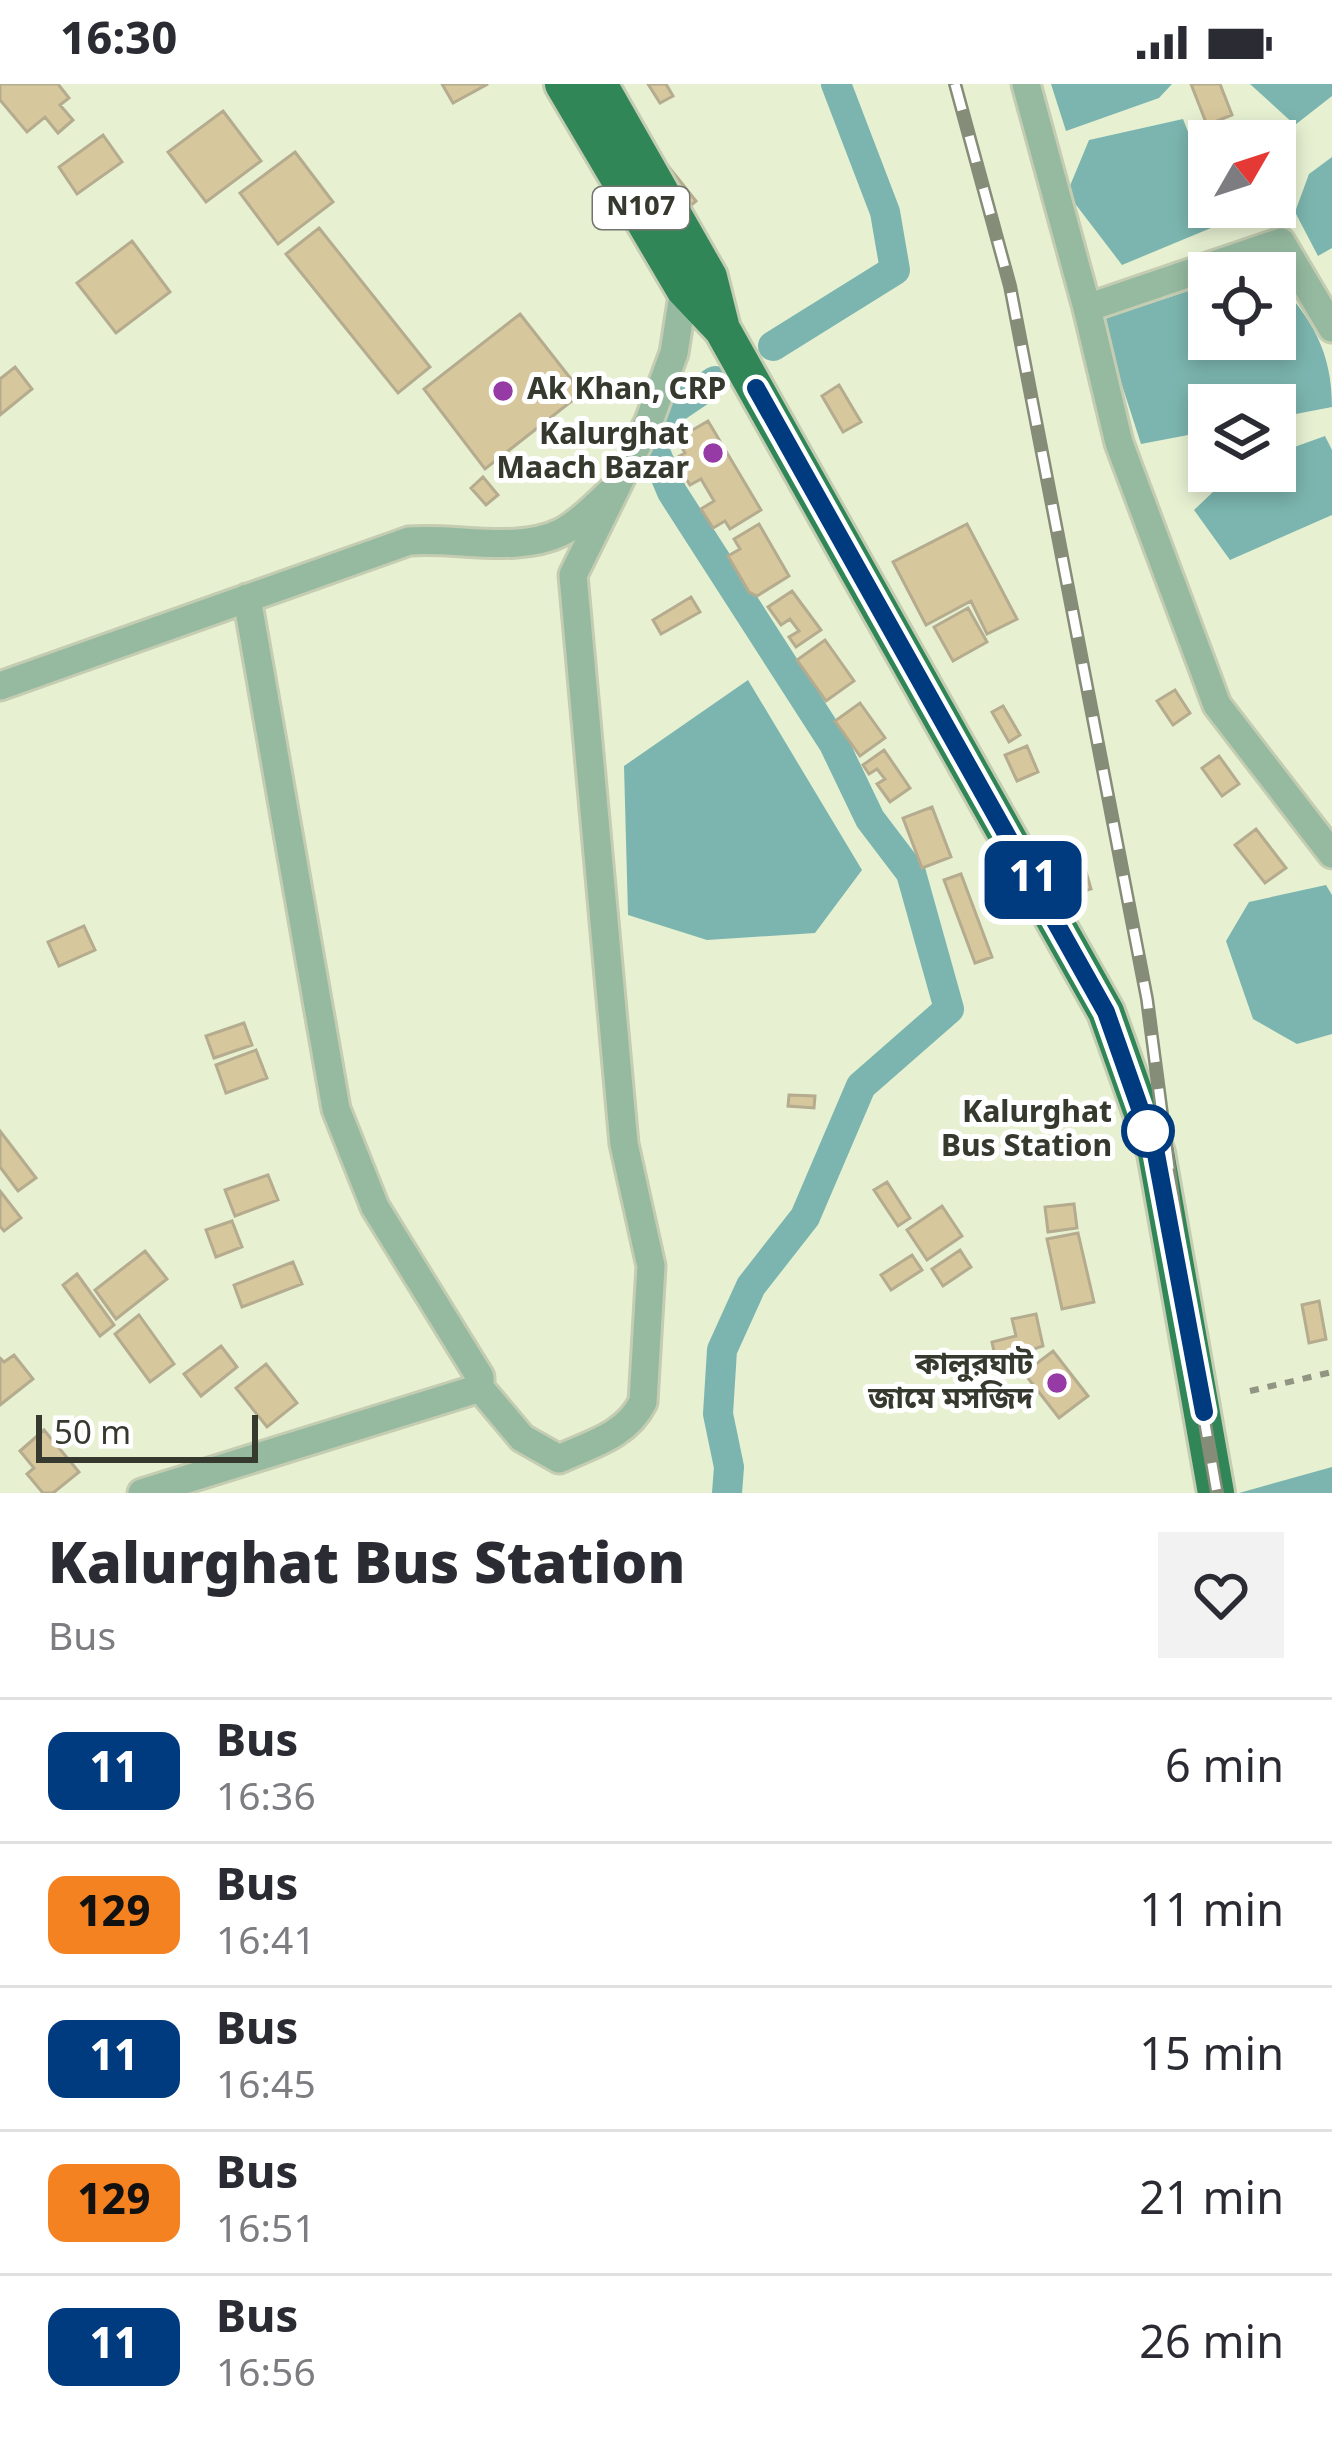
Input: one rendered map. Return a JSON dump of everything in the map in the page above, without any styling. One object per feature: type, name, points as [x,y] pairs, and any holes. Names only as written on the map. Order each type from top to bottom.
[{"type":"highway","name":"N107","points":[[563,84],[697,283]]},
{"type":"highway","name":"N107","points":[[599,84],[722,329],[1106,1012],[1156,1154],[1216,1493]]},
{"type":"street","points":[[1026,84],[1119,443],[1217,705],[1332,854]]},
{"type":"street","points":[[1087,308],[1281,242],[1332,328]]},
{"type":"street","points":[[247,598],[336,1109],[375,1207],[435,1297],[480,1377],[480,1388],[522,1438],[559,1459],[617,1433],[634,1420],[643,1402],[651,1266],[624,1144],[573,575],[618,486],[697,283]]},
{"type":"street","points":[[0,686],[409,541],[456,538],[526,544],[563,531],[618,486]]},
{"type":"street","points":[[142,1493],[480,1388]]},
{"type":"path","points":[[1250,1391],[1332,1372]]},
{"type":"water","points":[[1051,84],[1172,84],[1159,98],[1066,131]]},
{"type":"water","points":[[1250,84],[1332,84],[1332,96],[1296,124]]},
{"type":"water","points":[[1183,119],[1188,132],[1188,228],[1211,228],[1122,265],[1067,193],[1089,140]]},
{"type":"water","points":[[1332,157],[1332,248],[1318,256],[1296,214],[1309,174]]},
{"type":"water","points":[[1188,291],[1188,360],[1296,360],[1296,303],[1324,353],[1332,407],[1296,414],[1296,384],[1188,384],[1188,435],[1141,444],[1101,320]]},
{"type":"water","points":[[1325,436],[1332,450],[1332,515],[1230,560],[1194,510],[1213,492],[1296,492],[1296,446]]},
{"type":"water","points":[[748,680],[862,870],[815,933],[707,940],[628,915],[624,766]]},
{"type":"water","points":[[1326,885],[1332,895],[1332,1034],[1297,1044],[1253,1019],[1226,941],[1249,902]]},
{"type":"water","points":[[1332,1467],[1332,1493],[1239,1493]]},
{"type":"building","points":[[0,84],[58,84],[69,98],[60,105],[73,120],[58,133],[45,117],[27,132],[0,100]]},
{"type":"building","points":[[442,84],[488,84],[453,103]]},
{"type":"building","points":[[648,84],[666,84],[673,96],[660,103]]},
{"type":"building","points":[[1191,84],[1220,84],[1232,115],[1205,120]]},
{"type":"building","points":[[223,111],[261,161],[206,202],[168,152]]},
{"type":"building","points":[[103,135],[122,162],[77,194],[59,167]]},
{"type":"building","points":[[295,152],[333,202],[278,244],[240,193]]},
{"type":"building","points":[[668,166],[696,201],[682,213],[653,178]]},
{"type":"building","points":[[319,228],[430,367],[398,393],[286,254]]},
{"type":"building","points":[[132,241],[170,292],[116,333],[77,283]]},
{"type":"building","name":"Ak Khan, CRP","points":[[520,314],[582,393],[485,469],[424,389]]},
{"type":"building","points":[[15,367],[32,389],[0,415],[0,379]]},
{"type":"building","points":[[839,385],[861,422],[843,432],[822,396]]},
{"type":"building","points":[[708,421],[761,510],[730,529],[725,521],[713,528],[701,509],[714,501],[701,479],[690,485],[674,459],[685,453],[677,439]]},
{"type":"building","points":[[483,477],[498,495],[486,505],[471,488]]},
{"type":"building","points":[[759,524],[789,576],[757,596],[749,592],[728,556],[740,549],[734,539]]},
{"type":"building","points":[[967,524],[1017,619],[987,634],[971,601],[926,625],[893,562]]},
{"type":"building","points":[[792,591],[821,630],[796,647],[789,637],[799,631],[790,619],[781,625],[768,607]]},
{"type":"building","points":[[691,597],[700,612],[661,634],[653,620]]},
{"type":"building","points":[[968,608],[987,642],[953,661],[934,627]]},
{"type":"building","points":[[825,640],[854,681],[826,701],[797,660]]},
{"type":"building","points":[[1175,690],[1190,713],[1173,725],[1157,701]]},
{"type":"building","points":[[860,703],[885,738],[860,756],[835,721]]},
{"type":"building","points":[[1003,706],[1020,735],[1009,742],[992,712]]},
{"type":"building","points":[[1027,746],[1038,772],[1017,781],[1005,755]]},
{"type":"building","points":[[884,750],[910,788],[890,802],[877,784],[885,779],[877,769],[869,774],[863,765]]},
{"type":"building","points":[[1219,756],[1239,784],[1222,796],[1202,768]]},
{"type":"building","points":[[932,807],[951,857],[922,868],[903,818]]},
{"type":"building","points":[[1256,829],[1286,868],[1265,883],[1235,845]]},
{"type":"building","points":[[1086,872],[1091,889],[1073,894],[1068,877]]},
{"type":"building","points":[[961,874],[992,957],[975,963],[944,880]]},
{"type":"building","points":[[84,926],[95,950],[59,966],[48,942]]},
{"type":"building","points":[[244,1023],[252,1045],[214,1058],[206,1036]]},
{"type":"building","points":[[256,1050],[267,1078],[226,1093],[216,1065]]},
{"type":"building","points":[[789,1095],[815,1096],[814,1108],[788,1106]]},
{"type":"building","points":[[0,1131],[36,1178],[18,1191],[0,1167]]},
{"type":"building","points":[[268,1175],[278,1200],[235,1216],[225,1190]]},
{"type":"building","points":[[887,1182],[910,1218],[898,1226],[874,1190]]},
{"type":"building","points":[[0,1191],[21,1218],[4,1231],[0,1226]]},
{"type":"building","points":[[1074,1204],[1077,1228],[1048,1232],[1045,1207]]},
{"type":"building","points":[[942,1206],[962,1236],[927,1260],[907,1230]]},
{"type":"building","points":[[232,1221],[242,1247],[216,1257],[206,1230]]},
{"type":"building","points":[[1078,1233],[1094,1302],[1062,1309],[1047,1239]]},
{"type":"building","points":[[960,1250],[971,1267],[943,1286],[932,1269]]},
{"type":"building","points":[[145,1251],[167,1279],[116,1319],[95,1290]]},
{"type":"building","points":[[912,1255],[922,1270],[891,1290],[881,1275]]},
{"type":"building","points":[[293,1262],[302,1284],[242,1307],[234,1285]]},
{"type":"building","points":[[77,1274],[114,1325],[100,1336],[63,1285]]},
{"type":"building","points":[[1319,1301],[1326,1339],[1309,1343],[1302,1305]]},
{"type":"building","points":[[1036,1314],[1043,1346],[996,1361],[992,1342],[1016,1336],[1012,1319]]},
{"type":"building","points":[[139,1315],[174,1364],[150,1382],[115,1334]]},
{"type":"building","points":[[221,1346],[237,1367],[201,1396],[184,1374]]},
{"type":"building","points":[[1053,1351],[1088,1396],[1059,1418],[1024,1373]]},
{"type":"building","points":[[14,1355],[33,1379],[0,1405],[0,1358],[4,1362]]},
{"type":"building","points":[[266,1364],[297,1403],[267,1427],[236,1388]]},
{"type":"building","points":[[44,1430],[79,1472],[53,1493],[43,1493],[27,1474],[34,1468],[20,1451]]},
{"type":"waterway","points":[[773,346],[895,270],[885,212],[836,84]]},
{"type":"waterway","points":[[715,381],[660,418],[651,442],[672,492],[834,744],[870,819],[911,873],[949,1009],[861,1086],[805,1217],[751,1286],[722,1350],[718,1414],[729,1467],[727,1493]]},
{"type":"railway","points":[[955,84],[1010,286],[1147,999],[1194,1360],[1217,1493]]},
{"type":"bus line","name":"11","points":[[756,388],[1106,1012],[1156,1154],[1204,1412]]},
{"type":"place","name":"Ak Khan, CRP","points":[[503,391]]},
{"type":"place","name":"Kalurghat Maach Bazar","points":[[713,453]]},
{"type":"place","name":"Kalurghat Bus Station","points":[[1148,1131]]},
{"type":"place","name":"কালুরঘাট জামে মসজিদ","points":[[1057,1383]]}]
